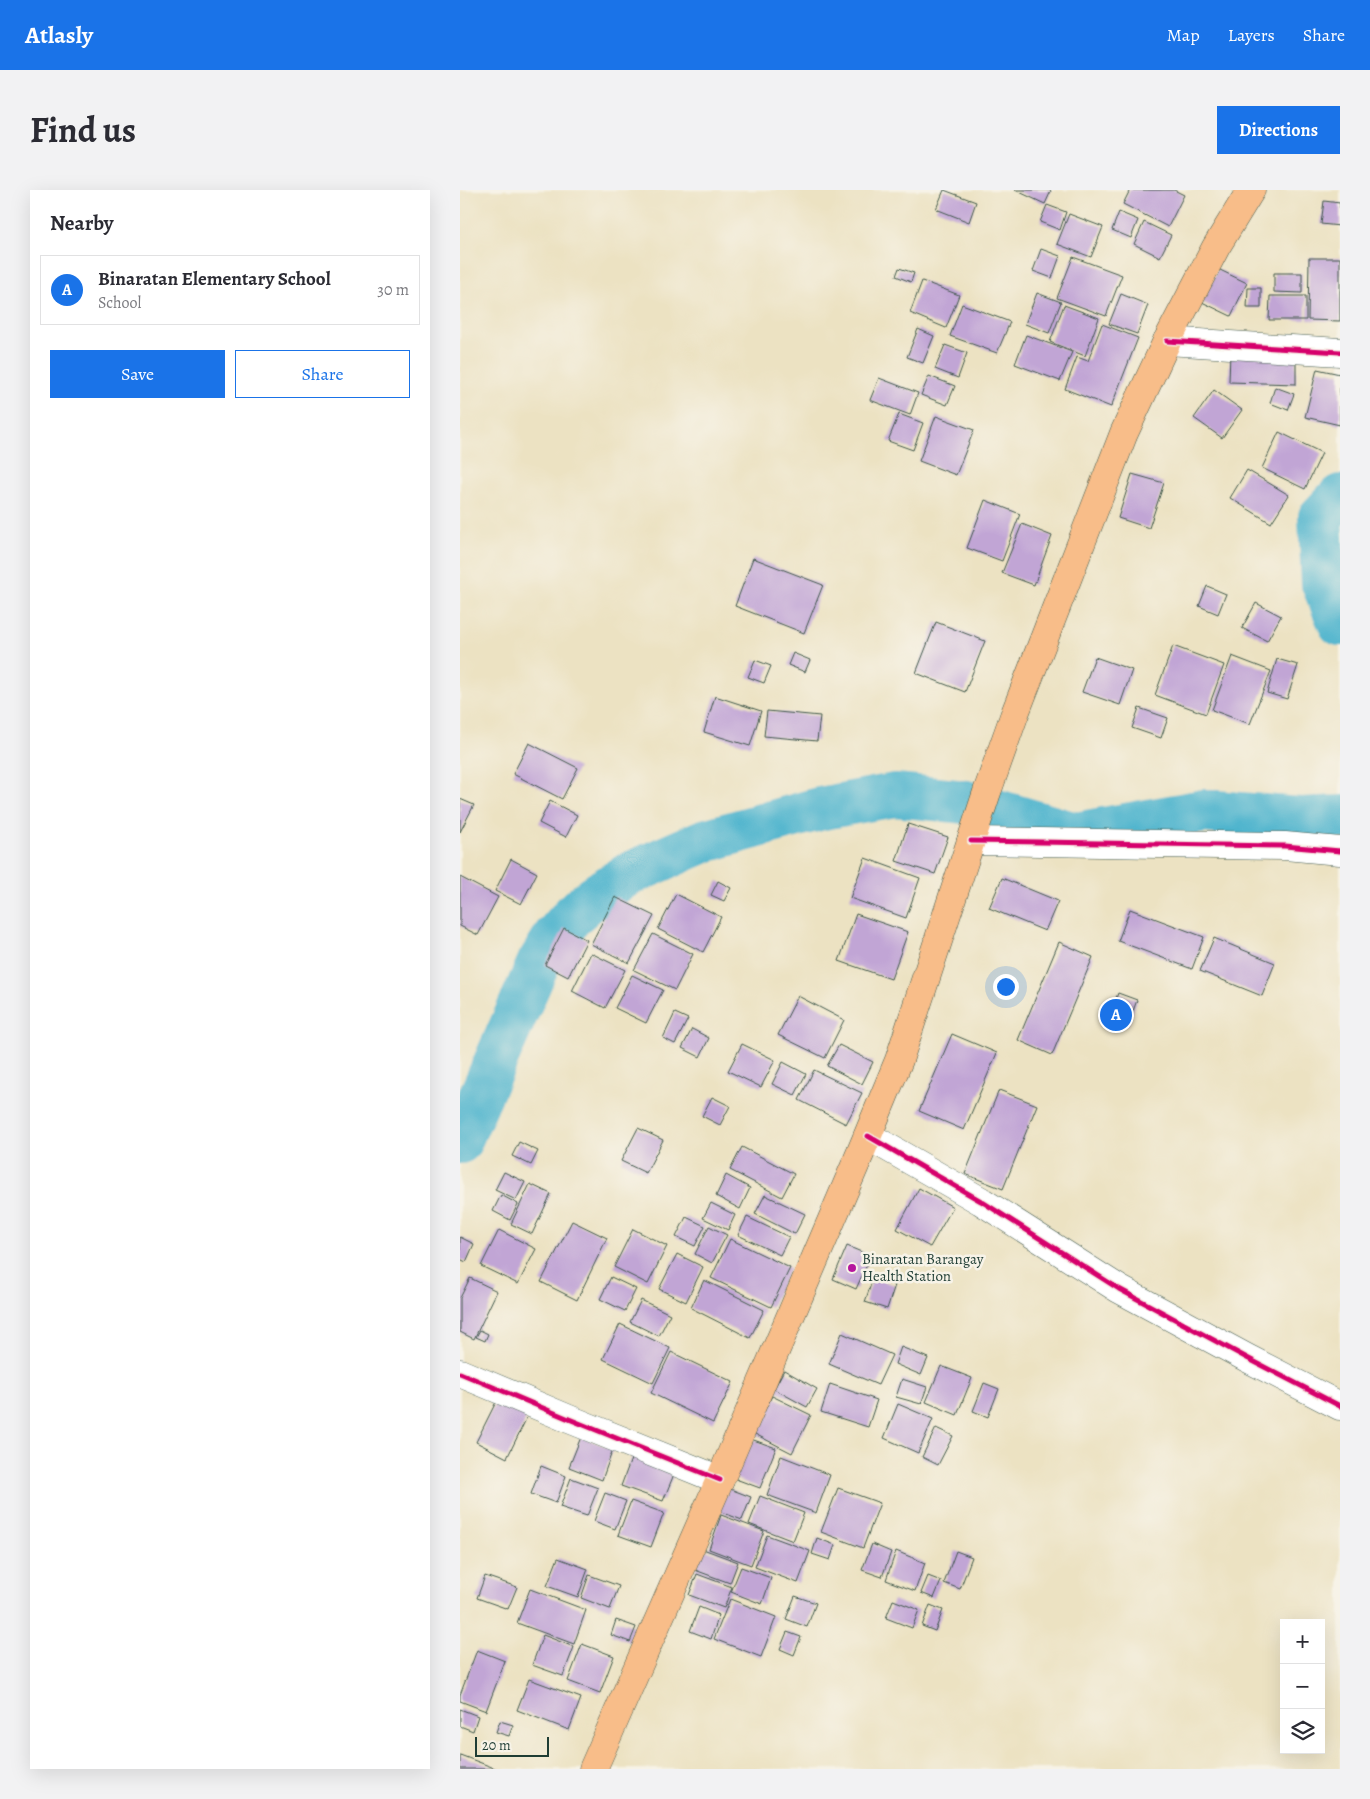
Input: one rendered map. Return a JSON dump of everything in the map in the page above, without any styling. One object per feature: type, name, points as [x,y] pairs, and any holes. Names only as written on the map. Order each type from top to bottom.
[{"type":"main road","points":[[593,1769],[720,1480],[899,1060],[983,803],[1014,716],[1124,433],[1167,341],[1216,246],[1251,190]]},
{"type":"street","points":[[1167,341],[1340,352]]},
{"type":"street","points":[[971,841],[1285,846],[1340,851]]},
{"type":"street","points":[[868,1136],[981,1201],[1119,1288],[1340,1406]]},
{"type":"street","points":[[460,1373],[720,1480]]},
{"type":"building","points":[[944,190],[976,202],[969,222],[936,209]]},
{"type":"building","points":[[1015,190],[1049,190],[1051,191],[1045,204]]},
{"type":"building","points":[[1130,190],[1174,190],[1184,195],[1168,227],[1123,204]]},
{"type":"building","points":[[1324,201],[1340,203],[1340,226],[1321,224]]},
{"type":"building","points":[[1047,205],[1066,212],[1060,230],[1040,222]]},
{"type":"building","points":[[1119,212],[1138,220],[1131,238],[1112,230]]},
{"type":"building","points":[[1069,214],[1103,227],[1091,257],[1057,244]]},
{"type":"building","points":[[1144,222],[1171,235],[1160,257],[1134,244]]},
{"type":"building","points":[[1041,249],[1060,256],[1052,278],[1033,271]]},
{"type":"building","points":[[1073,257],[1122,275],[1106,316],[1057,298]]},
{"type":"building","points":[[1309,258],[1340,258],[1340,321],[1308,320]]},
{"type":"building","points":[[899,268],[914,273],[911,282],[896,276]]},
{"type":"building","points":[[1218,269],[1247,283],[1231,316],[1202,302]]},
{"type":"building","points":[[1274,273],[1302,273],[1302,293],[1274,292]]},
{"type":"building","points":[[922,281],[959,295],[946,328],[910,313]]},
{"type":"building","points":[[1248,288],[1261,288],[1261,308],[1247,308]]},
{"type":"building","points":[[1037,293],[1061,302],[1049,333],[1025,324]]},
{"type":"building","points":[[1121,294],[1148,305],[1137,334],[1109,324]]},
{"type":"building","points":[[1270,296],[1306,296],[1306,320],[1269,320]]},
{"type":"building","points":[[962,304],[1010,322],[997,353],[950,336]]},
{"type":"building","points":[[1064,305],[1099,318],[1085,356],[1050,342]]},
{"type":"building","points":[[1102,324],[1138,338],[1111,407],[1065,389],[1077,357],[1088,361]]},
{"type":"building","points":[[918,329],[934,336],[923,363],[907,357]]},
{"type":"building","points":[[1026,335],[1072,352],[1060,381],[1015,364]]},
{"type":"building","points":[[945,345],[967,353],[958,378],[935,369]]},
{"type":"building","points":[[1230,352],[1296,354],[1296,384],[1229,382]]},
{"type":"building","points":[[1317,369],[1340,374],[1340,425],[1305,417]]},
{"type":"building","points":[[929,376],[955,386],[947,405],[921,395]]},
{"type":"building","points":[[879,378],[918,393],[910,415],[870,400]]},
{"type":"building","points":[[1275,387],[1294,394],[1288,410],[1270,403]]},
{"type":"building","points":[[1214,390],[1242,410],[1222,438],[1194,418]]},
{"type":"building","points":[[899,414],[923,423],[913,450],[888,441]]},
{"type":"building","points":[[936,416],[974,430],[956,475],[919,461]]},
{"type":"building","points":[[1279,432],[1322,453],[1305,489],[1262,468]]},
{"type":"building","points":[[1247,470],[1289,495],[1271,523],[1230,498]]},
{"type":"building","points":[[1132,474],[1164,483],[1149,528],[1118,518]]},
{"type":"building","points":[[985,500],[1020,514],[1002,561],[967,548]]},
{"type":"building","points":[[1022,524],[1052,536],[1034,585],[1002,573]]},
{"type":"building","points":[[753,558],[823,585],[804,633],[735,606]]},
{"type":"building","points":[[1207,586],[1226,594],[1218,614],[1199,606]]},
{"type":"building","points":[[1256,603],[1281,616],[1267,641],[1242,628]]},
{"type":"building","points":[[936,622],[985,641],[965,692],[916,673]]},
{"type":"building","points":[[1173,646],[1224,665],[1206,714],[1155,695]]},
{"type":"building","points":[[793,653],[810,660],[805,672],[788,665]]},
{"type":"building","points":[[1232,656],[1271,671],[1250,724],[1212,710]]},
{"type":"building","points":[[1095,657],[1132,670],[1120,705],[1082,692]]},
{"type":"building","points":[[1277,659],[1298,665],[1287,699],[1267,693]]},
{"type":"building","points":[[755,660],[771,666],[764,683],[748,677]]},
{"type":"building","points":[[715,696],[761,711],[750,746],[704,732]]},
{"type":"building","points":[[1139,708],[1168,718],[1161,738],[1132,728]]},
{"type":"building","points":[[767,711],[820,716],[817,741],[764,736]]},
{"type":"building","points":[[529,743],[578,768],[562,799],[513,774]]},
{"type":"building","points":[[460,799],[474,805],[460,832]]},
{"type":"building","points":[[550,801],[577,815],[566,837],[539,823]]},
{"type":"building","points":[[908,824],[948,837],[935,874],[896,861]]},
{"type":"building","points":[[865,858],[920,878],[906,918],[850,898]]},
{"type":"building","points":[[511,859],[537,873],[521,904],[495,891]]},
{"type":"building","points":[[460,877],[498,897],[478,935],[460,926]]},
{"type":"building","points":[[1002,878],[1058,901],[1045,931],[989,908]]},
{"type":"building","points":[[718,881],[731,888],[724,901],[711,895]]},
{"type":"building","points":[[676,894],[721,917],[703,952],[658,929]]},
{"type":"building","points":[[615,897],[654,916],[629,963],[591,944]]},
{"type":"building","points":[[1130,909],[1204,937],[1192,969],[1118,941]]},
{"type":"building","points":[[856,914],[908,932],[891,979],[839,961]]},
{"type":"building","points":[[564,928],[587,940],[568,977],[545,965]]},
{"type":"building","points":[[653,934],[693,954],[675,990],[634,970]]},
{"type":"building","points":[[1214,938],[1275,963],[1262,996],[1200,971]]},
{"type":"building","points":[[1059,942],[1093,957],[1052,1055],[1018,1040]]},
{"type":"building","points":[[591,953],[625,970],[605,1008],[572,991]]},
{"type":"building","points":[[632,975],[663,990],[646,1023],[615,1008]]},
{"type":"building","points":[[1118,993],[1137,1000],[1128,1025],[1109,1018]]},
{"type":"building","points":[[798,996],[844,1020],[825,1058],[778,1035]]},
{"type":"building","points":[[675,1013],[688,1019],[675,1044],[663,1038]]},
{"type":"building","points":[[692,1029],[709,1038],[700,1057],[682,1048]]},
{"type":"building","points":[[952,1034],[997,1053],[964,1130],[919,1111]]},
{"type":"building","points":[[742,1044],[775,1060],[761,1087],[728,1071]]},
{"type":"building","points":[[839,1045],[873,1062],[862,1084],[827,1066]]},
{"type":"building","points":[[783,1062],[806,1074],[795,1095],[772,1084]]},
{"type":"building","points":[[814,1070],[862,1093],[846,1124],[799,1100]]},
{"type":"building","points":[[999,1090],[1037,1105],[1003,1189],[965,1174]]},
{"type":"building","points":[[712,1097],[730,1106],[720,1125],[702,1116]]},
{"type":"building","points":[[638,1128],[663,1140],[646,1173],[621,1161]]},
{"type":"building","points":[[519,1142],[538,1151],[531,1165],[512,1156]]},
{"type":"building","points":[[742,1147],[794,1174],[782,1197],[730,1170]]},
{"type":"building","points":[[504,1172],[525,1182],[516,1200],[495,1190]]},
{"type":"building","points":[[726,1175],[750,1188],[740,1209],[716,1196]]},
{"type":"building","points":[[530,1184],[551,1194],[532,1234],[511,1224]]},
{"type":"building","points":[[919,1188],[953,1207],[930,1247],[897,1229]]},
{"type":"building","points":[[501,1195],[518,1204],[510,1220],[493,1211]]},
{"type":"building","points":[[765,1195],[805,1214],[795,1234],[755,1214]]},
{"type":"building","points":[[711,1203],[735,1215],[728,1230],[703,1218]]},
{"type":"building","points":[[686,1217],[705,1226],[695,1246],[676,1237]]},
{"type":"building","points":[[747,1217],[789,1237],[780,1255],[738,1235]]},
{"type":"building","points":[[572,1221],[607,1238],[577,1300],[541,1282]]},
{"type":"building","points":[[709,1226],[727,1235],[712,1263],[695,1254]]},
{"type":"building","points":[[633,1229],[667,1246],[648,1284],[614,1267]]},
{"type":"building","points":[[499,1230],[536,1249],[518,1284],[481,1266]]},
{"type":"building","points":[[460,1237],[474,1244],[466,1262],[460,1259]]},
{"type":"building","points":[[730,1239],[790,1268],[771,1307],[711,1278]]},
{"type":"building","name":"Binaratan Barangay Health Station","points":[[847,1246],[871,1256],[856,1289],[833,1279]]},
{"type":"building","points":[[677,1254],[703,1267],[686,1302],[659,1289]]},
{"type":"building","points":[[611,1277],[636,1289],[625,1311],[600,1299]]},
{"type":"building","points":[[470,1278],[497,1291],[474,1339],[460,1332],[460,1298]]},
{"type":"building","points":[[873,1278],[895,1285],[887,1309],[865,1302]]},
{"type":"building","points":[[704,1280],[764,1310],[750,1338],[691,1308]]},
{"type":"building","points":[[641,1300],[670,1314],[659,1336],[630,1322]]},
{"type":"building","points":[[620,1324],[670,1348],[653,1383],[603,1359]]},
{"type":"building","points":[[480,1330],[488,1334],[485,1341],[476,1337]]},
{"type":"building","points":[[842,1333],[892,1355],[878,1385],[829,1364]]},
{"type":"building","points":[[901,1347],[928,1358],[921,1375],[895,1364]]},
{"type":"building","points":[[671,1352],[733,1382],[713,1423],[651,1393]]},
{"type":"building","points":[[941,1366],[972,1378],[957,1415],[926,1402]]},
{"type":"building","points":[[784,1370],[817,1389],[807,1407],[774,1389]]},
{"type":"building","points":[[902,1379],[927,1387],[921,1404],[896,1397]]},
{"type":"building","points":[[984,1383],[999,1389],[988,1417],[973,1411]]},
{"type":"building","points":[[830,1384],[877,1400],[868,1427],[821,1412]]},
{"type":"building","points":[[772,1396],[811,1415],[792,1453],[753,1433]]},
{"type":"building","points":[[497,1400],[528,1415],[507,1458],[476,1442]]},
{"type":"building","points":[[898,1404],[933,1419],[918,1453],[884,1438]]},
{"type":"building","points":[[936,1428],[953,1436],[938,1465],[922,1457]]},
{"type":"building","points":[[581,1437],[613,1449],[602,1480],[569,1467]]},
{"type":"building","points":[[748,1438],[776,1448],[760,1488],[733,1478]]},
{"type":"building","points":[[634,1451],[677,1467],[663,1501],[621,1486]]},
{"type":"building","points":[[781,1456],[830,1475],[816,1513],[767,1495]]},
{"type":"building","points":[[541,1466],[566,1476],[556,1503],[531,1494]]},
{"type":"building","points":[[571,1478],[598,1488],[587,1516],[560,1507]]},
{"type":"building","points":[[725,1487],[751,1497],[742,1520],[716,1510]]},
{"type":"building","points":[[838,1488],[880,1503],[863,1548],[821,1532]]},
{"type":"building","points":[[605,1493],[626,1501],[615,1529],[594,1521]]},
{"type":"building","points":[[760,1496],[804,1513],[793,1541],[749,1524]]},
{"type":"building","points":[[631,1501],[664,1513],[651,1547],[618,1535]]},
{"type":"building","points":[[721,1515],[764,1531],[751,1565],[709,1549]]},
{"type":"building","points":[[767,1535],[810,1551],[798,1583],[755,1567]]},
{"type":"building","points":[[817,1538],[835,1545],[830,1560],[812,1554]]},
{"type":"building","points":[[872,1544],[891,1552],[882,1577],[862,1570]]},
{"type":"building","points":[[703,1549],[738,1562],[730,1583],[695,1570]]},
{"type":"building","points":[[896,1551],[925,1563],[915,1591],[886,1580]]},
{"type":"building","points":[[956,1551],[972,1557],[960,1589],[944,1583]]},
{"type":"building","points":[[558,1558],[588,1569],[578,1597],[547,1586]]},
{"type":"building","points":[[741,1567],[771,1578],[762,1604],[731,1592]]},
{"type":"building","points":[[697,1574],[732,1587],[724,1608],[689,1595]]},
{"type":"building","points":[[589,1575],[619,1586],[610,1609],[581,1598]]},
{"type":"building","points":[[485,1576],[517,1587],[508,1609],[477,1598]]},
{"type":"building","points":[[928,1576],[941,1581],[934,1598],[921,1593]]},
{"type":"building","points":[[530,1589],[586,1610],[574,1644],[517,1623]]},
{"type":"building","points":[[795,1596],[816,1603],[807,1627],[786,1619]]},
{"type":"building","points":[[730,1599],[776,1617],[761,1657],[714,1639]]},
{"type":"building","points":[[893,1600],[919,1610],[912,1628],[886,1618]]},
{"type":"building","points":[[930,1605],[943,1610],[935,1631],[922,1626]]},
{"type":"building","points":[[699,1607],[719,1615],[711,1639],[690,1631]]},
{"type":"building","points":[[616,1620],[636,1627],[630,1642],[611,1635]]},
{"type":"building","points":[[787,1632],[801,1637],[794,1655],[780,1649]]},
{"type":"building","points":[[543,1635],[574,1647],[563,1676],[532,1665]]},
{"type":"building","points":[[582,1644],[614,1656],[600,1693],[568,1681]]},
{"type":"building","points":[[477,1650],[505,1661],[486,1711],[460,1701],[460,1695]]},
{"type":"building","points":[[529,1679],[581,1698],[569,1730],[517,1710]]},
{"type":"building","points":[[460,1709],[478,1716],[473,1731],[460,1726]]},
{"type":"building","points":[[500,1721],[513,1725],[509,1736],[496,1732]]},
{"type":"building","points":[[460,1755],[497,1769],[460,1769]]},
{"type":"waterway","points":[[1340,496],[1320,517],[1323,584],[1340,624]]},
{"type":"waterway","points":[[460,1142],[539,962],[555,936],[574,914],[596,895],[629,874],[704,841],[819,809],[895,795],[966,802],[1076,834],[1204,811],[1300,819],[1340,817]]},
{"type":"cycle path","points":[[1167,341],[1340,352]]},
{"type":"cycle path","points":[[971,841],[1285,846],[1340,851]]},
{"type":"cycle path","points":[[868,1136],[981,1201],[1119,1289],[1340,1406]]},
{"type":"cycle path","points":[[460,1373],[720,1480]]},
{"type":"place","name":"Binaratan Elementary School","points":[[1116,1015]]},
{"type":"place","name":"Binaratan Barangay Health Station","points":[[852,1268]]}]
